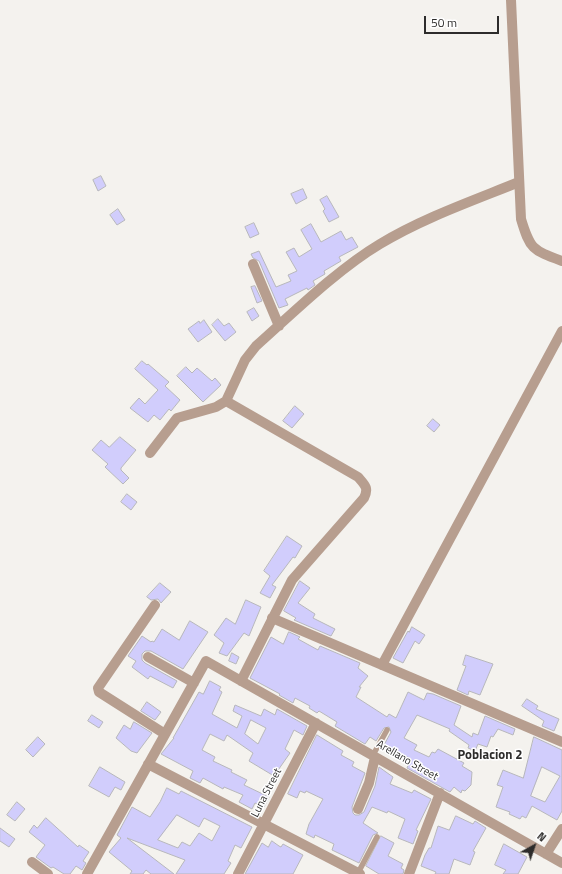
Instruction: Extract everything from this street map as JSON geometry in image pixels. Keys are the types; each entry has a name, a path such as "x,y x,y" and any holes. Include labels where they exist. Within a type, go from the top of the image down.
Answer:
{"street":[{"path":"511,0 521,219 528,242 533,249 562,261"},
{"path":"150,453 177,418 216,407 226,401 244,360 256,346 344,271 379,244 454,208 519,182"},
{"path":"253,264 279,326"},
{"path":"382,665 562,331"},
{"path":"226,401 358,477 366,487 367,492 364,498 292,580 241,680"},
{"path":"155,605 98,688 99,692 165,734"},
{"path":"272,618 562,742"},
{"path":"87,874 194,683 148,657"},
{"name":"Arellano Street","path":"194,683 206,661 562,863"},
{"name":"Luna Street","path":"238,874 316,723"},
{"path":"358,809 369,783 374,756"},
{"path":"148,764 359,874"},
{"path":"409,874 440,793"},
{"path":"546,854 562,829"},
{"path":"32,862 48,874"}],"lane":[{"path":"374,756 387,730"},
{"path":"359,874 377,837"}],"building":[{"path":"101,176 106,186 98,191 93,180"},
{"path":"303,189 307,198 296,204 291,194"},
{"path":"327,196 339,217 329,222 323,211 325,209 320,200"},
{"path":"118,209 125,220 117,225 110,215"},
{"path":"254,223 259,234 250,238 245,227"},
{"path":"311,224 321,242 341,231 346,240 352,237 358,247 339,257 341,261 324,271 325,274 313,281 315,285 308,290 307,288 285,299 288,305 279,308 259,261 253,258 251,254 259,251 276,287 291,281 288,275 297,271 286,252 294,248 299,257 312,249 301,230"},
{"path":"255,286 262,301 257,303 251,287"},
{"path":"254,308 259,316 252,321 247,312"},
{"path":"218,319 224,326 229,323 236,332 225,341 212,325"},
{"path":"204,320 212,332 198,342 188,329 199,321 200,323"},
{"path":"142,361 147,365 148,364 169,382 165,386 180,400 171,411 169,409 160,420 154,415 148,422 130,408 139,398 145,404 158,390 135,369"},
{"path":"186,367 192,373 197,368 212,381 215,378 221,385 203,402 177,376"},
{"path":"295,406 304,414 292,428 283,421"},
{"path":"433,419 440,425 434,432 427,426"},
{"path":"120,437 136,450 121,468 121,470 129,478 123,484 105,467 108,464 92,450 101,440 109,447"},
{"path":"127,494 137,502 131,510 121,502"},
{"path":"287,536 302,546 295,558 293,557 272,585 276,587 270,598 260,593 270,576 264,571"},
{"path":"300,581 310,588 298,603 315,614 313,618 335,629 331,636 294,620 296,618 284,611"},
{"path":"160,583 171,592 161,603 158,599 151,600 147,597"},
{"path":"246,600 261,607 249,636 244,633 227,656 219,653 224,643 214,635 226,618 235,624"},
{"path":"190,621 208,632 183,669 151,651 145,651 142,654 142,660 145,663 177,681 173,688 150,676 148,679 132,667 136,661 128,656 142,636 151,642 154,642 162,629 179,640"},
{"path":"412,627 425,635 419,644 415,641 403,663 393,658 408,631 409,632"},
{"path":"289,632 300,637 298,639 318,650 320,646 360,663 358,668 368,676 359,687 361,687 356,697 387,717 389,714 396,718 408,692 424,700 427,693 433,694 461,706 454,725 472,737 473,733 478,735 485,716 515,729 513,735 498,729 493,737 491,736 487,747 478,744 475,751 468,748 469,745 449,731 450,729 417,715 404,738 417,745 414,750 429,757 432,752 435,753 438,749 464,763 462,766 472,772 471,785 465,791 462,790 461,793 454,787 450,792 407,768 411,759 384,745 391,732 389,727 384,728 376,741 370,737 365,744 335,726 337,722 319,711 317,713 309,708 310,706 295,698 293,703 279,695 280,694 250,678 271,637 283,644"},
{"path":"232,653 239,657 236,664 229,661"},
{"path":"466,655 493,664 480,695 469,691 468,695 457,690 466,666 463,665"},
{"path":"210,681 221,687 219,690 222,692 212,714 237,728 242,716 233,711 235,705 261,716 264,709 275,715 277,709 307,726 303,735 294,730 285,749 290,753 274,776 249,761 253,753 227,735 224,741 210,734 202,750 215,757 213,761 232,770 231,772 247,780 244,785 269,797 264,807 255,803 252,809 239,802 243,795 224,787 223,789 203,778 200,783 190,778 193,771 161,754 174,738 199,692 203,694","holes":["251,720 266,728 258,744 245,734"]},
{"path":"527,699 538,706 536,709 559,719 554,731 542,726 544,721 522,706"},
{"path":"147,702 161,712 155,720 141,711"},
{"path":"92,715 103,722 99,728 88,721"},
{"path":"134,722 152,733 137,753 131,751 116,738 124,725 130,729"},
{"path":"317,735 343,751 341,755 354,762 352,766 365,773 352,807 355,815 359,815 364,812 375,786 379,767 393,777 390,784 412,793 414,790 431,799 416,830 418,831 413,844 398,838 405,819 388,811 387,813 372,807 363,823 378,833 373,835 359,863 332,850 334,844 315,835 314,838 306,834 309,824 323,799 306,791 305,793 300,791 297,798 288,794"},
{"path":"38,737 45,744 33,757 26,750"},
{"path":"534,737 562,750 562,811 557,820 532,806 526,818 522,816 520,819 509,814 510,812 496,807 503,787 497,785 503,770 523,778","holes":["542,767 560,776 545,802 531,796"]},
{"path":"100,767 125,782 121,790 115,787 109,797 89,786"},
{"path":"167,788 179,794 181,791 252,827 241,848 235,845 228,861 231,863 224,874 176,874 185,860 127,838 174,874 151,874 146,870 143,874 130,874 132,871 109,852 121,838 117,835 132,807 150,817","holes":["177,815 199,827 204,818 220,826 212,841 199,833 190,846 182,842 178,848 158,840"]},
{"path":"17,802 25,809 15,821 7,815"},
{"path":"456,816 473,824 475,821 486,828 473,851 475,852 470,865 454,859 449,874 435,874 436,872 421,866 425,855 429,848 431,848 438,826 449,830"},
{"path":"46,818 78,847 79,845 89,852 83,861 86,863 82,870 76,866 70,874 64,874 53,867 51,868 36,857 45,845 29,832 34,825 37,828"},
{"path":"0,828 15,839 9,847 0,841"},
{"path":"381,836 394,843 388,856 403,864 401,868 404,870 403,874 379,874 366,866"},
{"path":"272,841 281,847 283,844 303,855 293,874 245,874 262,843 268,847"},
{"path":"504,844 527,857 518,874 503,874 506,870 495,865"}],"district":[{"name":"Poblacion 2","path":"490,756"}]}
